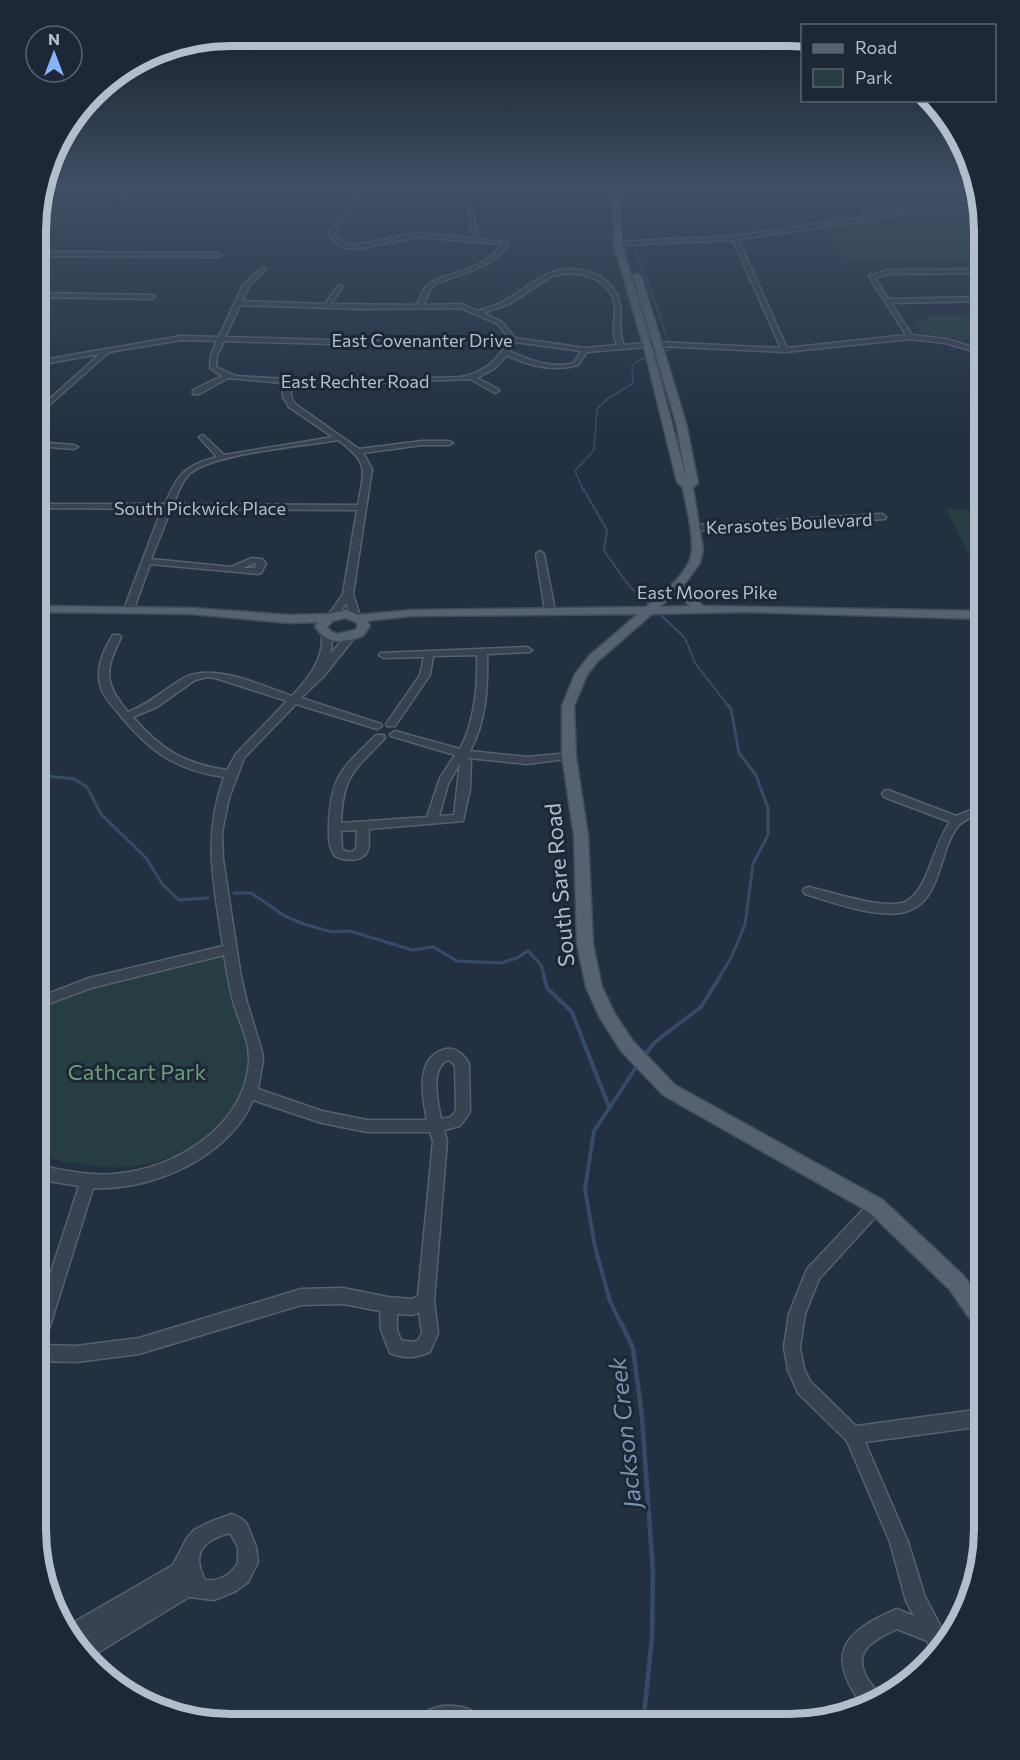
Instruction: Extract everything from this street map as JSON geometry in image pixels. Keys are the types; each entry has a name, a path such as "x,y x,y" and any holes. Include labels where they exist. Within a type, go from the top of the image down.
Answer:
{"main road":[{"path":"627,269 633,296 656,350 681,423 693,483 687,487 682,482 668,423 656,350 644,296 632,269"},
{"path":"668,423 681,423"},
{"name":"South Sare Road","path":"687,487 696,528 698,550 694,563 676,586 646,610 616,627 581,674 568,706 569,756 581,836 585,944 600,1003 627,1046 669,1090 876,1206 956,1282 973,1307"},
{"path":"676,586 699,609"},
{"path":"47,609 129,609 223,613 299,619 346,614 359,621 350,637 336,638 305,626 223,613"},
{"name":"East Moores Pike","path":"359,621 431,614 699,609 974,615"},
{"path":"603,610 616,627"},
{"path":"325,633 322,624 331,617"}],"street":[{"path":"227,376 214,369 212,363 248,282 263,269"},
{"path":"419,306 432,284 471,269"},
{"path":"749,269 784,350"},
{"path":"477,313 510,301 551,275 569,271 587,273 605,283 615,295 619,309 614,331 621,346"},
{"path":"909,338 871,277 887,272 974,271"},
{"path":"327,306 339,287"},
{"path":"47,295 152,297"},
{"path":"633,296 644,296"},
{"path":"886,302 974,299"},
{"path":"238,303 327,306 462,306 500,323 513,339"},
{"name":"East Covenanter Drive","path":"47,361 176,338 363,343 513,339 585,350 621,346 656,350 674,344 784,350 909,338 951,342 974,349"},
{"name":"East Rechter Road","path":"227,376 350,384 452,380 471,377 494,368 513,339"},
{"path":"47,405 108,350"},
{"path":"506,352 526,360 564,367 576,364 585,350"},
{"path":"196,392 227,376"},
{"path":"471,377 495,391"},
{"path":"287,381 286,397 292,405 358,452 369,472 348,594 331,617"},
{"path":"203,437 222,458"},
{"path":"129,609 168,508 179,483 187,472 201,464 222,458 339,438"},
{"path":"358,452 422,443 449,443"},
{"path":"47,445 74,447"},
{"name":"South Pickwick Place","path":"47,506 363,508"},
{"name":"Kerasotes Boulevard","path":"696,528 882,517"},
{"path":"540,554 550,611"},
{"path":"147,561 234,569"},
{"path":"348,594 359,621"},
{"path":"308,685 312,675 327,656 329,646 325,633"},
{"path":"116,637 105,666 104,684 111,698 142,737 165,756 209,772 230,774"},
{"path":"47,1174 88,1181 121,1180 155,1173 193,1154 220,1136 251,1093 256,1058 228,949 216,842 230,774 240,756 331,664 340,648 350,637"},
{"path":"384,655 527,650"},
{"path":"336,826 459,818 466,755 478,716 483,681 482,651"},
{"path":"393,729 425,675 429,654"},
{"path":"126,716 156,703 183,681 198,674 216,675 379,731 393,729 438,749 479,757 554,760 569,756"},
{"path":"363,826 362,850 358,854 340,855 336,850 339,787 379,731"},
{"path":"432,820 440,787 455,762 466,755"},
{"path":"440,787 464,789"},
{"path":"888,794 957,821"},
{"path":"809,891 883,908 902,908 916,901 926,888 952,827 957,821 974,812"},
{"path":"47,998 127,972 228,949"},
{"path":"47,996 52,996"},
{"path":"251,1093 322,1117 367,1126 436,1126 440,1141 439,1166 426,1301 430,1333 424,1346 412,1350 396,1347 389,1330 388,1305"},
{"path":"47,1310 88,1181"},
{"path":"876,1206 813,1274 797,1314 792,1347 796,1370 804,1387 853,1435 899,1542 916,1601 938,1636"},
{"path":"47,1353 76,1354 139,1346 300,1297 343,1296 388,1305 413,1307 426,1301"},
{"path":"853,1435 973,1419"},
{"path":"79,1632 138,1606 186,1588 198,1586 211,1590 221,1588 244,1574 249,1563 249,1552 240,1527 232,1523 223,1525 201,1538 180,1572 138,1606 89,1645"},
{"path":"189,1560 198,1586"},
{"path":"867,1695 860,1687 851,1668 851,1653 862,1638 880,1626 897,1620 937,1639"}],"green space":[{"path":"974,315 974,339 961,340 920,333 914,323 932,316"},
{"path":"946,509 974,510 974,564"},
{"name":"Cathcart Park","path":"225,956 254,1059 249,1082 239,1102 209,1136 169,1158 147,1164 103,1167 47,1158 47,1007 81,991 152,971"}],"waterway":[{"name":"Jackson Creek","path":"584,492 575,471 594,450 597,409 606,400 633,383 632,366 639,360 671,349 643,269"},
{"name":"Jackson Creek","path":"584,490 607,530 604,551 630,587 651,605"},
{"name":"Jackson Creek","path":"658,612 685,638 695,663 729,707"},
{"name":"Jackson Creek","path":"718,979 730,960 745,925 753,864 768,835 768,808 756,775 739,753 731,709 728,705"},
{"path":"47,775 74,779 87,787 101,814 146,858 163,885 179,900 208,898"},
{"path":"234,893 251,893 285,916 304,924 332,932 350,931 412,950 433,947 457,961 501,963 517,958 528,951 541,965 545,979"},
{"path":"544,978 547,988 572,1012 609,1107"},
{"name":"Jackson Creek","path":"644,1056 655,1042 701,1007 719,978"},
{"name":"Jackson Creek","path":"621,1324 610,1301 595,1247 585,1189 594,1131 637,1066"},
{"name":"Jackson Creek","path":"621,1323 633,1348 642,1417 653,1572 652,1638 644,1714"}]}
